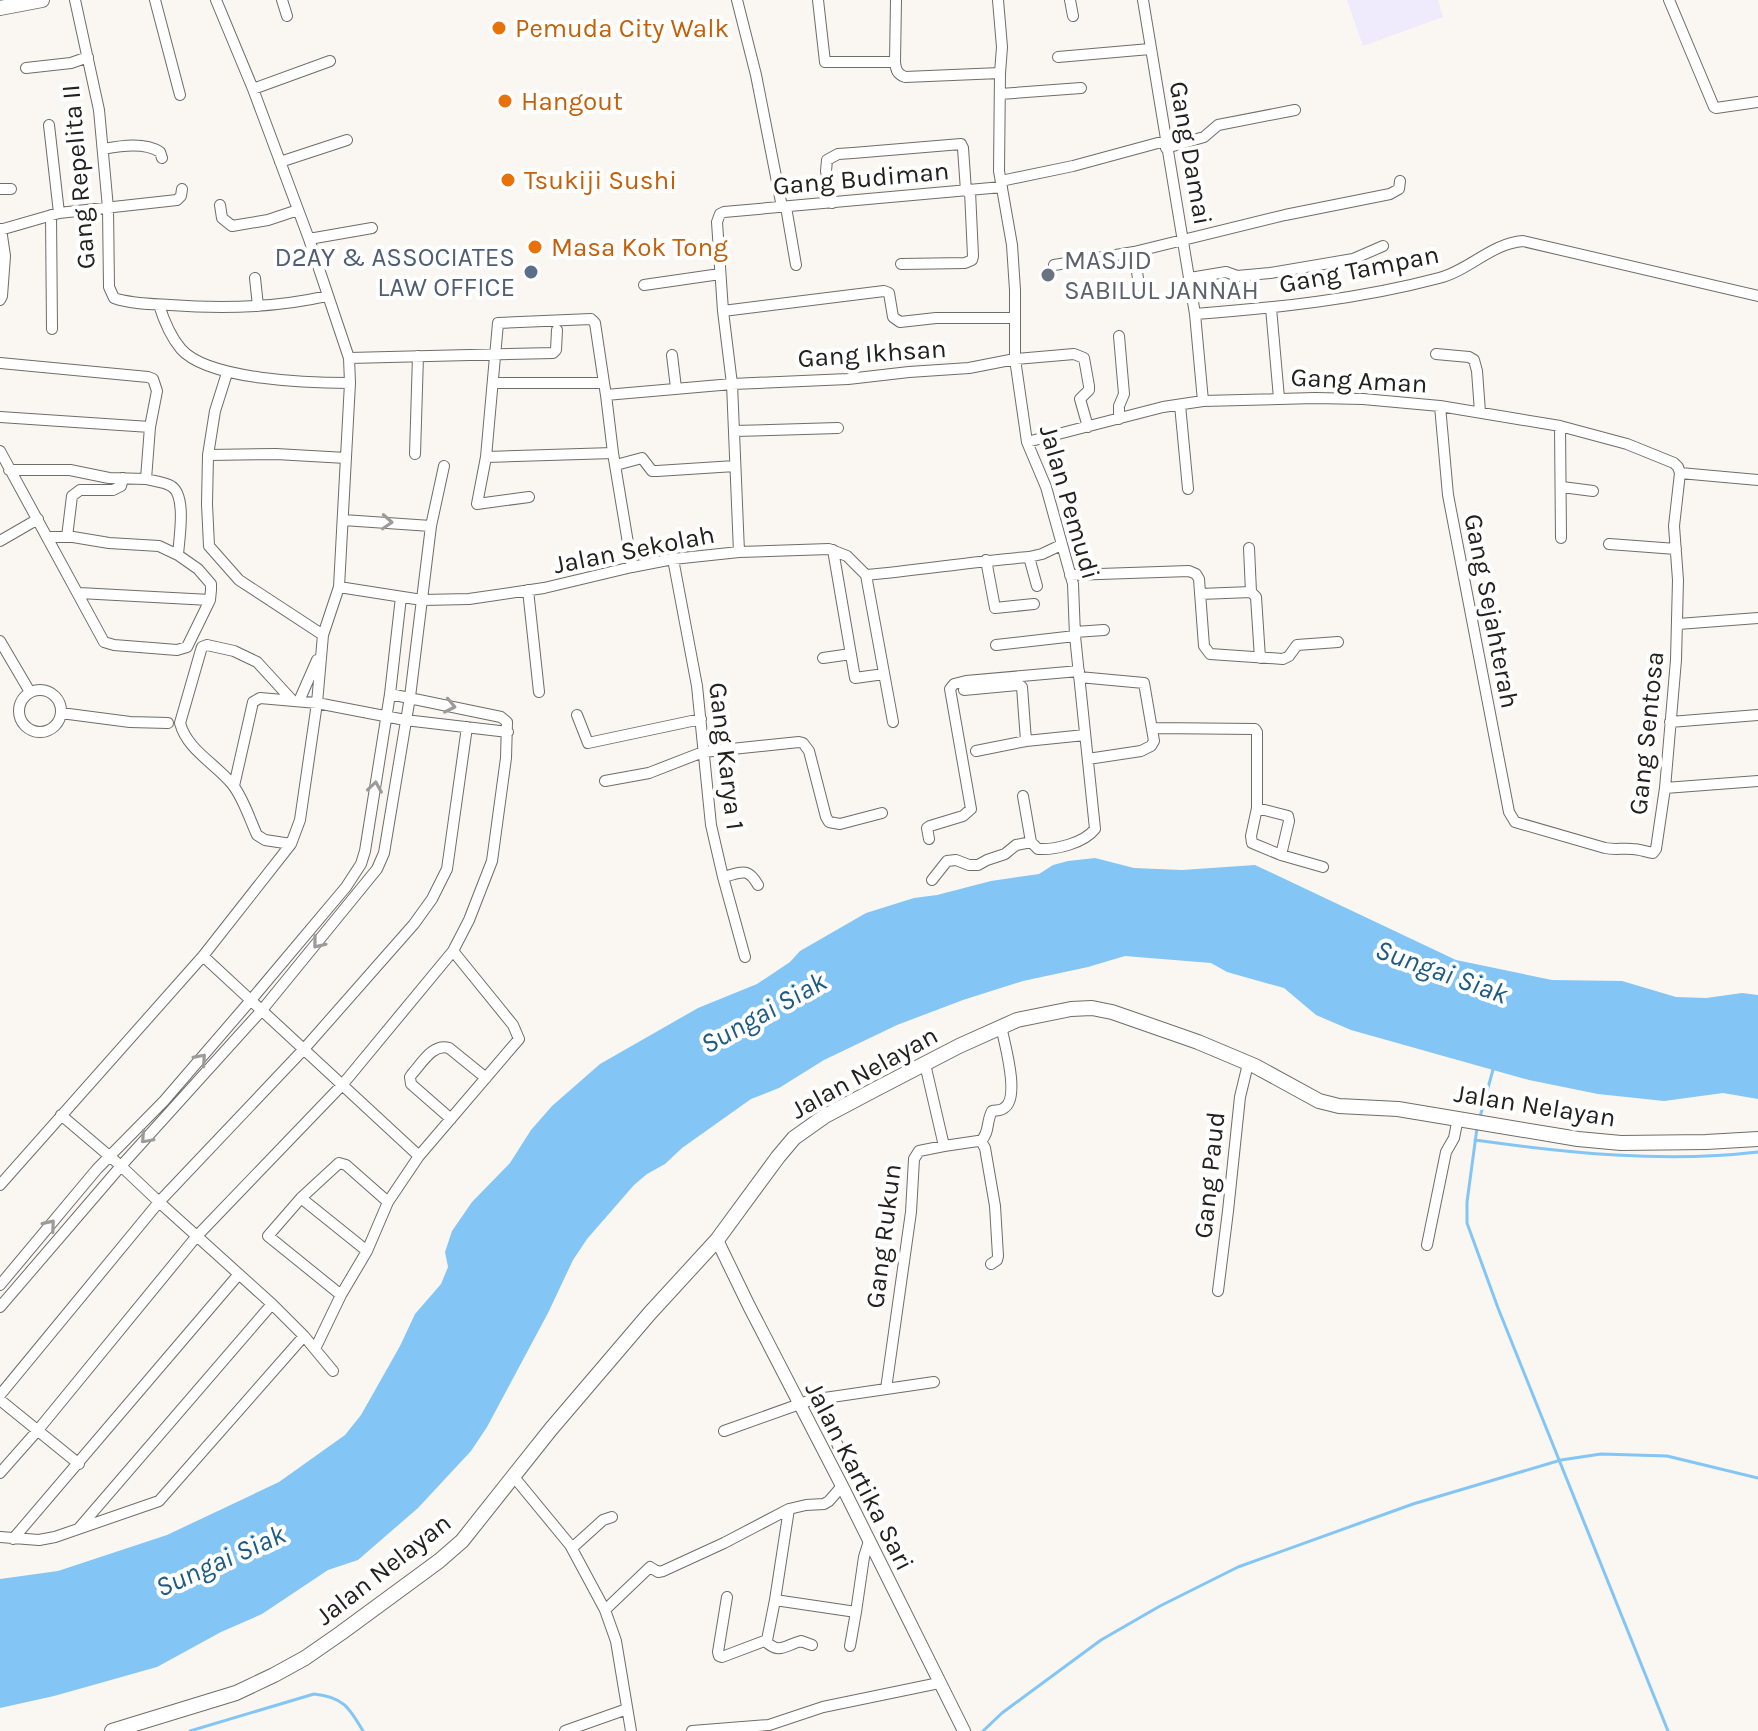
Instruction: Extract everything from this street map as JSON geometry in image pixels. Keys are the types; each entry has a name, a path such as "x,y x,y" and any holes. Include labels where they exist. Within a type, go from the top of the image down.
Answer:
{"main road":[{"path":"9,5 42,0"},
{"name":"Jalan Nelayan","path":"112,1731 236,1693 305,1658 448,1554 640,1325 717,1240 794,1138 825,1116 1001,1026 1044,1013 1092,1008 1198,1042 1319,1101 1339,1106 1398,1109 1621,1143 1758,1139"}],"street":[{"name":"Gang Repelita II","path":"75,0 99,110 108,208 109,287 114,298 119,300 159,305"},
{"path":"155,0 180,95"},
{"path":"0,1185 203,956 291,844 300,820 317,703 323,635 339,587 349,358 309,239 216,0"},
{"path":"282,0 287,16"},
{"path":"737,0 796,265"},
{"path":"818,0 825,62 895,62"},
{"path":"896,0 895,62 898,73 905,77 1000,73"},
{"name":"Jalan Pemudi","path":"932,880 947,861 978,865 1001,856 1016,845 1031,842 1038,849 1046,850 1083,839 1095,829 1075,634 1074,594 1046,487 1027,442 1015,359 1012,245 999,171 1002,38 998,0"},
{"path":"1070,0 1073,16"},
{"name":"Gang Damai","path":"1143,0 1190,278 1203,401"},
{"path":"1669,0 1715,108 1758,102"},
{"path":"1058,57 1150,49"},
{"path":"26,68 71,63 88,57"},
{"path":"253,89 330,61"},
{"path":"1000,94 1081,88"},
{"name":"Gang Budiman","path":"724,212 968,191 1204,137 1218,125 1295,110"},
{"path":"49,125 55,214 52,329"},
{"path":"280,162 347,140"},
{"path":"832,203 827,160 838,154 961,144 968,191 972,260 965,263 901,264"},
{"path":"103,149 153,147 162,158"},
{"path":"1054,265 1134,252 1285,215 1390,194 1399,189 1400,181"},
{"path":"0,300 5,256 1,230 55,214 177,200 182,189"},
{"path":"220,205 222,218 232,226 268,220 298,210"},
{"name":"Jalan Sekolah","path":"339,587 422,600 469,599 528,590 673,559 739,552 732,384 717,222 724,212"},
{"path":"309,239 372,228"},
{"name":"Gang Tampan","path":"1195,314 1271,308 1437,279 1457,272 1505,245 1523,241 1758,296"},
{"path":"1190,278 1226,272 1237,276 1270,273 1353,259 1383,246"},
{"path":"1134,252 1139,285"},
{"path":"644,285 720,274"},
{"path":"255,278 258,306"},
{"path":"723,311 884,291 891,297 893,317 900,322 936,318 1015,318"},
{"path":"327,296 258,306 199,308 159,305 166,326 182,351 199,362 227,373 320,383 350,383"},
{"path":"1271,308 1279,398"},
{"path":"529,497 477,504 486,457 497,325 500,321 591,319 595,323 632,567"},
{"path":"349,358 555,353 557,330"},
{"path":"1119,336 1124,394 1119,406 1119,419"},
{"name":"Gang Ikhsan","path":"606,395 732,384 848,379 1074,354 1084,358 1089,390 1080,399 1088,427"},
{"path":"1436,354 1474,360 1480,412"},
{"path":"672,355 676,388"},
{"path":"415,454 418,356"},
{"path":"0,363 153,379 157,391 150,427 146,479"},
{"path":"227,373 215,411 208,455 209,546 239,580 323,635"},
{"path":"493,383 604,383"},
{"name":"Gang Aman","path":"1027,442 1163,407 1203,401 1374,399 1440,406 1560,426 1627,444 1674,463 1680,473"},
{"path":"1180,405 1188,489"},
{"name":"Gang Sejahterah","path":"1440,406 1448,495 1499,764 1509,812 1515,822"},
{"path":"0,417 150,427"},
{"path":"1560,426 1561,538"},
{"path":"734,431 838,428"},
{"path":"0,451 104,642 177,650 187,647 210,600 211,584 198,569 159,546 48,537"},
{"path":"486,457 613,453"},
{"path":"208,455 276,454 346,458"},
{"path":"616,465 642,458 652,471 735,466"},
{"path":"0,1307 121,1166 262,1010 377,869 384,853 410,697 431,526 444,466"},
{"path":"9,470 70,470 93,476 146,479 172,486 178,493 181,524 178,555"},
{"path":"1680,473 1758,480"},
{"name":"Gang Sentosa","path":"1515,822 1615,850 1632,848 1653,853 1656,849 1665,788 1678,624 1674,526 1680,473"},
{"path":"67,537 75,491 113,490 121,486 123,478"},
{"path":"1562,487 1593,491"},
{"path":"0,541 38,519"},
{"path":"343,520 431,526"},
{"path":"1609,544 1676,549"},
{"path":"866,575 1029,557 1061,545"},
{"path":"1249,548 1260,658"},
{"path":"833,550 855,678 884,674"},
{"path":"739,552 833,550 847,556 866,575 893,722"},
{"path":"1029,557 1037,586"},
{"name":"Gang Karya 1","path":"673,559 697,686 711,825 745,957"},
{"path":"986,560 995,608 1034,604"},
{"path":"1070,575 1189,571 1196,574 1199,579 1204,646 1210,654 1283,659 1297,645 1338,642"},
{"path":"528,590 539,692"},
{"path":"1200,594 1251,592"},
{"path":"79,593 210,600"},
{"path":"0,1285 109,1156 164,1101 251,1000 346,887 361,864 390,694 401,597"},
{"path":"1678,624 1758,618"},
{"path":"397,623 419,626"},
{"path":"996,645 1104,630"},
{"path":"0,641 30,692"},
{"path":"291,844 265,840 257,835 234,786 183,735 180,723 202,647 207,645 234,651 257,662 295,700"},
{"path":"295,700 321,651"},
{"path":"823,658 851,654"},
{"path":"929,839 927,828 963,816 971,809 950,689 954,684 1079,674 1144,683 1153,728 1154,741 1151,746 1088,759"},
{"path":"964,690 1022,687 1026,741"},
{"path":"40,690 54,695 60,703 61,713 58,722 40,732 30,730 23,723 19,708 22,699 30,692 40,690"},
{"path":"0,1473 196,1237 343,1084 453,951 469,920 492,861 506,758 507,722 501,717 390,694"},
{"path":"234,786 253,702 260,698 317,703 405,720 508,732"},
{"path":"61,713 130,722 168,723"},
{"path":"577,715 588,743 701,719"},
{"path":"1670,722 1758,715"},
{"path":"79,1464 0,1398 159,1202 304,1049 414,924 432,899 447,869 467,727"},
{"path":"1153,728 1255,729 1257,808 1252,843 1323,867"},
{"path":"976,751 1026,741 1085,735"},
{"path":"605,781 649,773 703,752 799,742 809,751 829,822 840,824 882,813"},
{"path":"1665,788 1758,781"},
{"path":"1023,796 1031,842"},
{"path":"1257,808 1288,816 1281,855"},
{"path":"361,864 377,869"},
{"path":"723,877 747,872 758,885"},
{"path":"315,1349 367,1251 388,1202 419,1156 519,1037 513,1025 453,951"},
{"path":"203,956 419,1156"},
{"path":"925,1064 944,1146 981,1141 988,1131 992,1111 1008,1106 1011,1097 1010,1072 1001,1026"},
{"path":"451,1119 411,1084 412,1074 436,1048 442,1046 449,1048 486,1078"},
{"name":"Gang Paud","path":"1218,1291 1240,1097 1248,1064"},
{"path":"61,1115 272,1304 333,1371"},
{"path":"1427,1245 1446,1152 1463,1119"},
{"path":"981,1141 985,1148 995,1206 998,1256 991,1264"},
{"name":"Gang Rukun","path":"886,1389 911,1212 914,1159 919,1151 944,1146"},
{"path":"341,1295 268,1236 301,1198 339,1163 346,1165 388,1202"},
{"path":"301,1198 367,1251"},
{"name":"Jalan Kartika Sari","path":"717,1240 749,1306 808,1401 842,1486 964,1731"},
{"path":"13,1539 239,1274"},
{"path":"78,1530 272,1304"},
{"path":"0,1537 39,1540 55,1537 159,1501 304,1336"},
{"path":"724,1431 808,1401 934,1382"},
{"path":"808,1401 839,1448"},
{"path":"514,1477 572,1548 605,1610 616,1641 631,1731"},
{"path":"605,1610 650,1567 658,1572 663,1571 789,1509 824,1504 842,1486"},
{"path":"727,1597 719,1656 765,1641 768,1637 789,1509"},
{"path":"572,1548 603,1520 612,1517"},
{"path":"850,1646 869,1541"},
{"path":"775,1600 856,1612"},
{"path":"765,1641 780,1649 801,1641 812,1645"},
{"path":"692,1731 769,1725 823,1707 939,1683"},
{"path":"565,1731 627,1709"}],"shaded area":[{"path":"1347,0 1438,0 1443,17 1363,46"}],"water":[{"name":"Sungai Siak","path":"1095,858 1134,868 1182,870 1255,865 1456,960 1552,980 1622,981 1676,997 1758,995 1758,1099 1723,1093 1664,1101 1598,1094 1529,1080 1351,1030 1316,1015 1284,988 1227,972 1211,963 1125,956 1023,981 963,1000 897,1025 824,1060 779,1088 751,1099 634,1185 573,1260 548,1313 471,1451 418,1508 358,1560 328,1570 262,1614 221,1632 157,1667 0,1708 0,1579 58,1571 167,1535 279,1482 345,1435 361,1415 415,1314 441,1284 448,1267 445,1252 452,1231 472,1202 510,1163 531,1130 552,1106 600,1064 698,1008 757,984 790,962 800,951 866,913 914,898 1039,874 1053,865 1068,861"}],"waterway":[{"path":"1480,1117 1494,1066"},
{"path":"1477,1128 1467,1223 1498,1308 1668,1731"},
{"path":"1475,1140 1616,1155 1687,1157 1758,1152"},
{"path":"983,1731 1002,1713 1101,1640 1160,1606 1238,1567 1413,1504 1561,1460 1601,1454 1667,1456 1758,1478"},
{"path":"190,1731 314,1694 339,1701 363,1731"}],"place":[{"name":"Pemuda City Walk","path":"499,28"},
{"name":"Hangout","path":"505,101"},
{"name":"Tsukiji Sushi","path":"508,180"},
{"name":"Masa Kok Tong","path":"535,247"},
{"name":"D2AY & ASSOCIATES LAW OFFICE","path":"531,272"},
{"name":"MASJID SABILUL JANNAH","path":"1048,275"}]}
